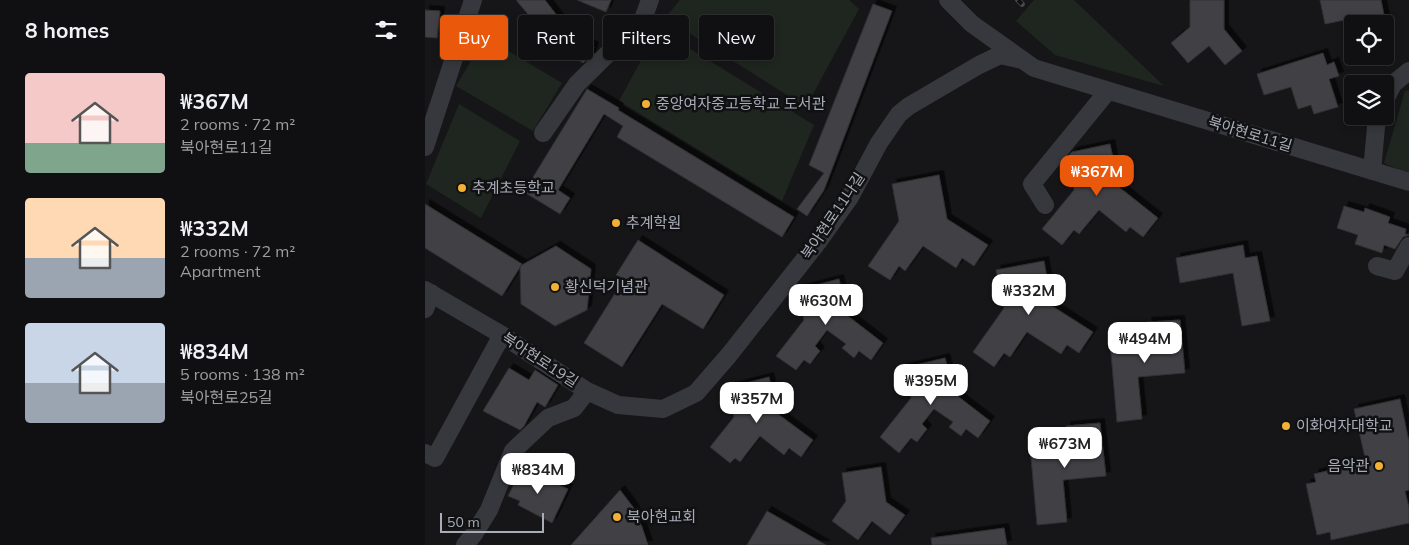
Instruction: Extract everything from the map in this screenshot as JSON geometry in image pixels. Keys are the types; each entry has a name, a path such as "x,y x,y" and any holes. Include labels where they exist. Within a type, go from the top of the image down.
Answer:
{"street":[{"path":"425,147 473,0"},
{"path":"543,132 577,84 643,19 650,0"},
{"path":"948,0 972,24 1028,64"},
{"name":"북아현로11나길","path":"663,409 696,393 789,280 850,197 879,143 899,114 909,106 993,58 1000,56 1028,64"},
{"name":"북아현로11길","path":"1028,64 1107,92 1409,182"},
{"path":"1394,83 1409,72"},
{"path":"1045,205 1032,184 1107,92"},
{"path":"1372,171 1376,125"},
{"path":"1377,266 1395,271 1409,246"},
{"name":"북아현로19길","path":"427,297 502,335 587,391 618,405 663,409"},
{"path":"425,453 435,458 502,335"},
{"path":"465,545 489,510 513,451 548,418 574,408 587,391"}],"shaded area":[{"path":"680,0 849,0 859,9 806,107 732,60 774,60 774,15 699,15 699,39 689,33 689,15 668,15"},
{"path":"1034,0 1074,0 1164,86 1055,55 1016,21"},
{"path":"689,48 699,54 699,60 708,60 814,125 782,201 619,101 641,60 689,60"},
{"path":"508,51 518,57 518,60 524,60 562,83 533,131 456,86 471,60 508,60"},
{"path":"1409,90 1409,174 1384,163 1405,91"},
{"path":"459,104 520,141 481,218 426,184"}],"building":[{"path":"516,0 545,0 557,15 529,15"},
{"path":"577,0 611,0 606,12"},
{"path":"1190,0 1224,0 1224,29 1242,51 1225,65 1209,46 1188,63 1171,43 1190,27"},
{"path":"1320,0 1381,0 1384,15 1344,15 1344,20 1325,24"},
{"path":"873,4 892,11 824,190 807,216 797,209 824,173 809,165"},
{"path":"425,10 440,11 437,38 425,37"},
{"path":"1323,53 1327,65 1334,62 1339,76 1329,79 1338,107 1314,114 1311,105 1298,109 1291,87 1264,95 1257,74"},
{"path":"587,89 619,108 618,110 794,217 782,237 617,137 623,126 604,114 558,190 570,198 560,214 524,192"},
{"path":"1110,144 1119,187 1158,218 1143,237 1130,227 1126,232 1099,210 1079,234 1074,230 1062,245 1042,229 1074,190 1067,158 1072,152"},
{"path":"939,175 947,219 988,245 974,266 962,258 956,268 923,246 905,271 899,266 890,280 868,266 899,221 892,184"},
{"name":"추계초등학교","path":"425,204 522,264 502,296 425,248"},
{"path":"1344,206 1364,212 1365,208 1390,217 1388,223 1406,229 1405,234 1409,235 1403,237 1395,249 1384,245 1382,253 1355,244 1358,235 1337,228"},
{"path":"638,240 724,295 703,329 662,304 622,367 584,343 624,279 616,275"},
{"path":"1243,245 1245,258 1257,256 1270,321 1242,326 1233,273 1180,283 1176,258"},
{"name":"황신덕기념관","path":"556,246 591,269 587,310 555,326 521,304 520,266"},
{"path":"1044,261 1052,306 1093,332 1079,353 1067,345 1061,354 1027,332 1010,357 1004,353 994,367 973,352 1004,308 996,270"},
{"path":"839,279 848,316 883,343 871,360 859,351 854,358 842,348 846,344 827,330 815,346 820,351 810,364 804,360 796,370 776,356 804,320 797,290"},
{"path":"1180,320 1185,373 1138,377 1142,419 1117,422 1110,342 1149,338 1147,322"},
{"path":"945,358 955,394 990,421 978,438 966,429 961,436 949,427 953,422 934,409 922,424 927,429 917,442 911,438 899,453 880,437 911,398 903,368"},
{"path":"509,368 529,380 535,370 558,385 545,407 537,402 520,430 483,411"},
{"path":"769,377 778,414 813,440 801,457 789,448 784,455 760,436 740,462 735,458 730,463 710,447 734,417 727,388"},
{"name":"음악관","path":"1400,399 1409,442 1409,490 1405,491 1409,508 1409,523 1331,540 1330,532 1317,535 1306,484 1316,482 1314,474 1366,462 1354,409"},
{"path":"1100,423 1106,476 1063,480 1067,522 1037,525 1030,446 1068,442 1066,426"},
{"path":"881,467 886,502 905,515 890,535 872,521 858,540 832,521 846,501 842,473"},
{"path":"522,468 568,489 552,523 518,505 520,501 508,496"},
{"name":"북아현교회","path":"620,490 633,507 648,545 571,545"},
{"path":"767,511 826,545 747,545"},
{"path":"1004,528 1007,545 932,545 931,538"}],"railway":[{"path":"1018,0 1022,4"}],"place":[{"name":"중앙여자중고등학교 도서관","path":"646,104"},
{"name":"추계초등학교","path":"462,188"},
{"name":"추계학원","path":"616,223"},
{"name":"황신덕기념관","path":"555,287"},
{"name":"이화여자대학교","path":"1286,426"},
{"name":"음악관","path":"1379,466"},
{"name":"북아현교회","path":"617,517"}]}
